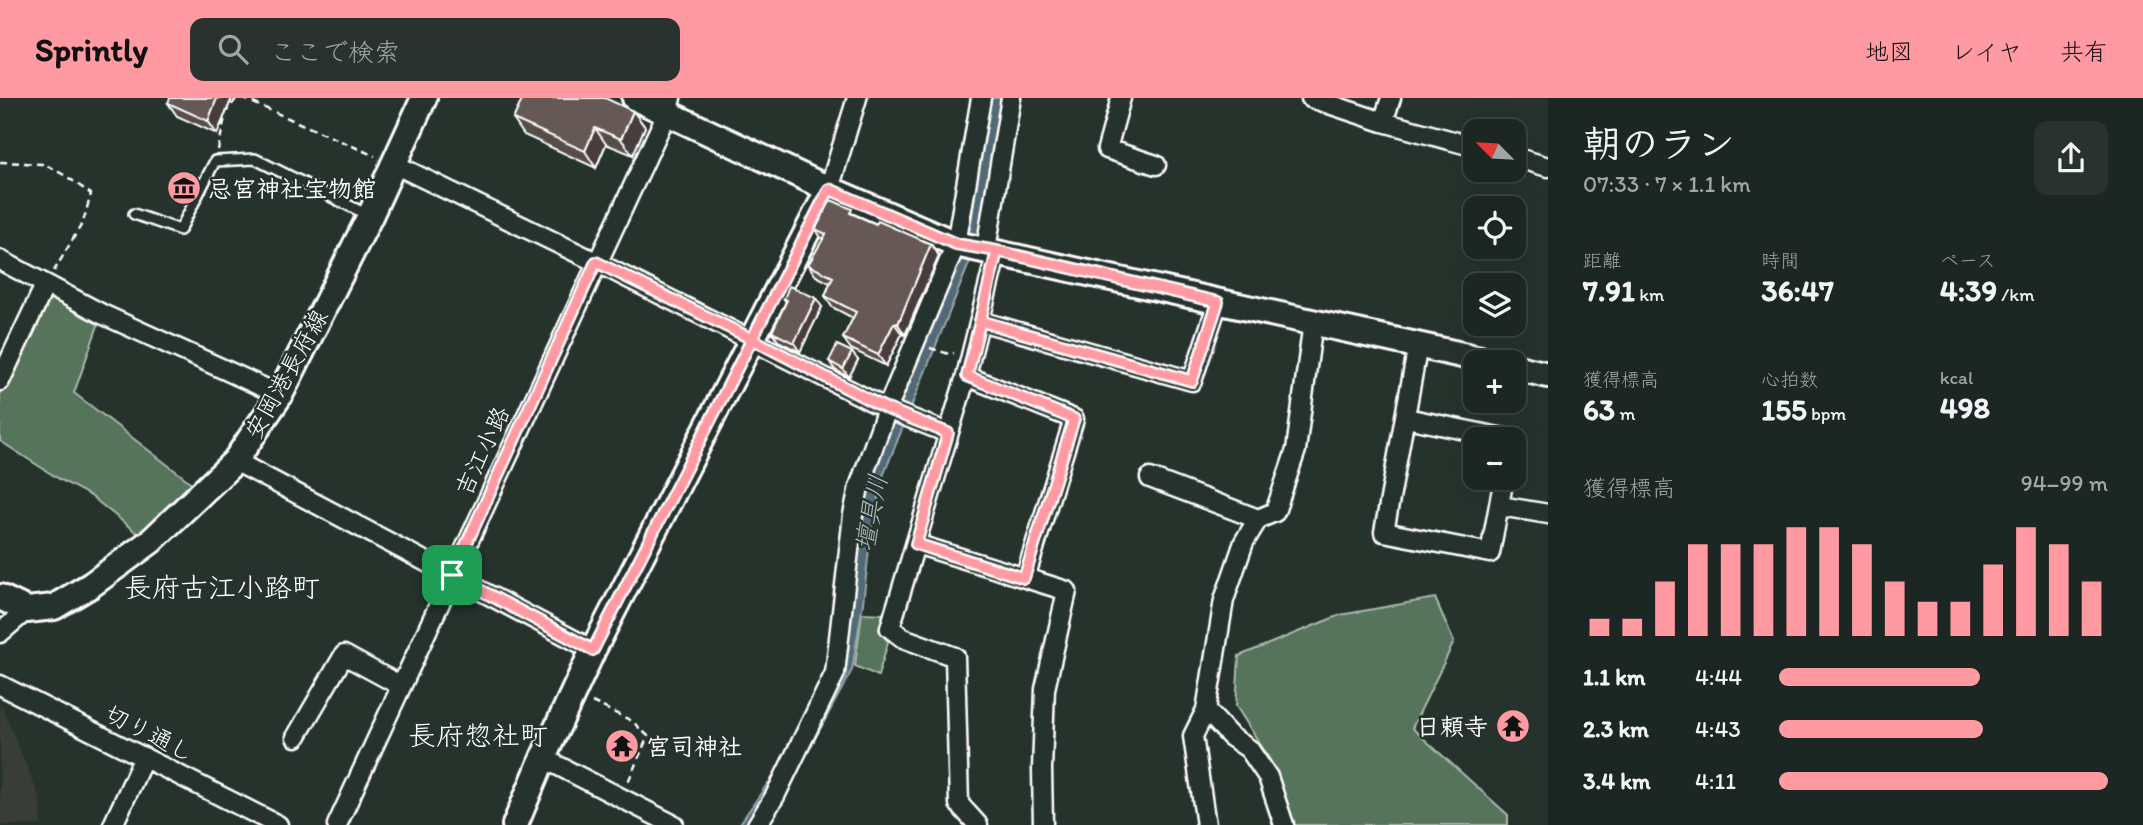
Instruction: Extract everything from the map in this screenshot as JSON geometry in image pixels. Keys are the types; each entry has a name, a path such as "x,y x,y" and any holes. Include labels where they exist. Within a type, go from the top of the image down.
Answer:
{"main road":[{"name":"安岡港長府線","path":"27,610 54,607 91,585 151,541 235,461 280,395 370,216 424,98"},
{"path":"635,98 669,105 829,189 976,247 1463,355"},
{"path":"515,825 542,758 593,650 829,189"},
{"path":"1526,369 1548,374"},
{"path":"0,597 27,610"}],"street":[{"path":"829,189 857,98"},
{"path":"978,825 959,804 955,657 903,638 890,628 967,376 980,321 976,247 981,98"},
{"path":"757,825 775,796 835,673 853,515 859,487 976,247 1011,98"},
{"path":"1121,98 1107,149 1156,165"},
{"path":"1383,122 1391,98"},
{"path":"1321,99 1383,122 1463,144"},
{"name":"吉江小路","path":"337,825 669,105"},
{"path":"1526,161 1548,167"},
{"path":"394,164 752,339 896,413 948,433"},
{"path":"0,260 150,337 280,395"},
{"path":"0,381 46,285"},
{"path":"980,321 1192,381 1218,302"},
{"path":"1206,825 1194,736 1206,710 1224,600 1244,542 1258,519 1275,512 1296,450 1313,322"},
{"path":"1418,345 1384,532 1490,553 1502,490"},
{"path":"967,376 1074,419 1024,578"},
{"path":"1406,418 1463,430"},
{"path":"235,461 593,650"},
{"path":"1150,478 1258,519"},
{"path":"1500,506 1548,514"},
{"path":"916,544 1067,592 1045,689 1042,769 1044,825"},
{"path":"0,633 27,610"},
{"path":"296,737 344,655 401,686"},
{"name":"切り通し","path":"0,685 278,825"},
{"path":"1206,710 1230,736 1249,749 1268,777 1284,825"},
{"path":"113,825 144,757"},
{"path":"542,758 674,825"}],"lane":[{"path":"134,214 180,230 215,161 255,159 370,216"}],"path":[{"path":"215,161 226,112 237,98"},
{"path":"242,98 394,164"},
{"path":"0,162 44,164 91,194 83,222 46,285"},
{"path":"573,693 632,721 648,736 621,797"}],"shaded area":[{"path":"0,702 40,799 41,825 0,825"}],"green space":[{"path":"45,285 102,314 74,393 194,485 143,538 91,496 0,441 0,381"},
{"path":"1435,598 1454,642 1412,728 1508,815 1508,825 1295,825 1272,763 1236,706 1239,656 1340,615"},
{"path":"862,613 883,614 879,630 888,642 878,676 855,666"}],"water":[{"name":"壇具川","path":"987,98 1006,98 983,229 883,476 871,532 852,670 787,791 748,825 739,825 768,783 777,778 834,690 858,515 883,441 971,226"}],"building":[{"path":"170,98 217,98 208,121 168,103"},
{"path":"523,98 605,98 633,111 621,139 595,128 585,151 513,119"},
{"path":"831,200 852,209 850,213 876,224 878,221 931,244 898,324 894,323 878,355 843,338 856,312 825,296 833,277 808,265 826,234 815,229"},
{"path":"789,286 816,298 794,343 772,332 787,300 784,299"},
{"path":"837,345 852,352 843,369 829,361"}],"place":[{"name":"忌宮神社宝物館","path":"184,188"},
{"name":"日頼寺","path":"1513,726"},
{"name":"宮司神社","path":"622,746"}],"district":[{"name":"長府古江小路町","path":"222,587"},
{"name":"長府惣社町","path":"478,735"}],"route":[{"path":"452,575 593,650 752,339 887,409 948,433 916,544 1024,578 1074,419 967,376 997,251 1218,302 1192,381 980,321 997,251 956,244 829,189 752,339 596,262 452,575"}]}
